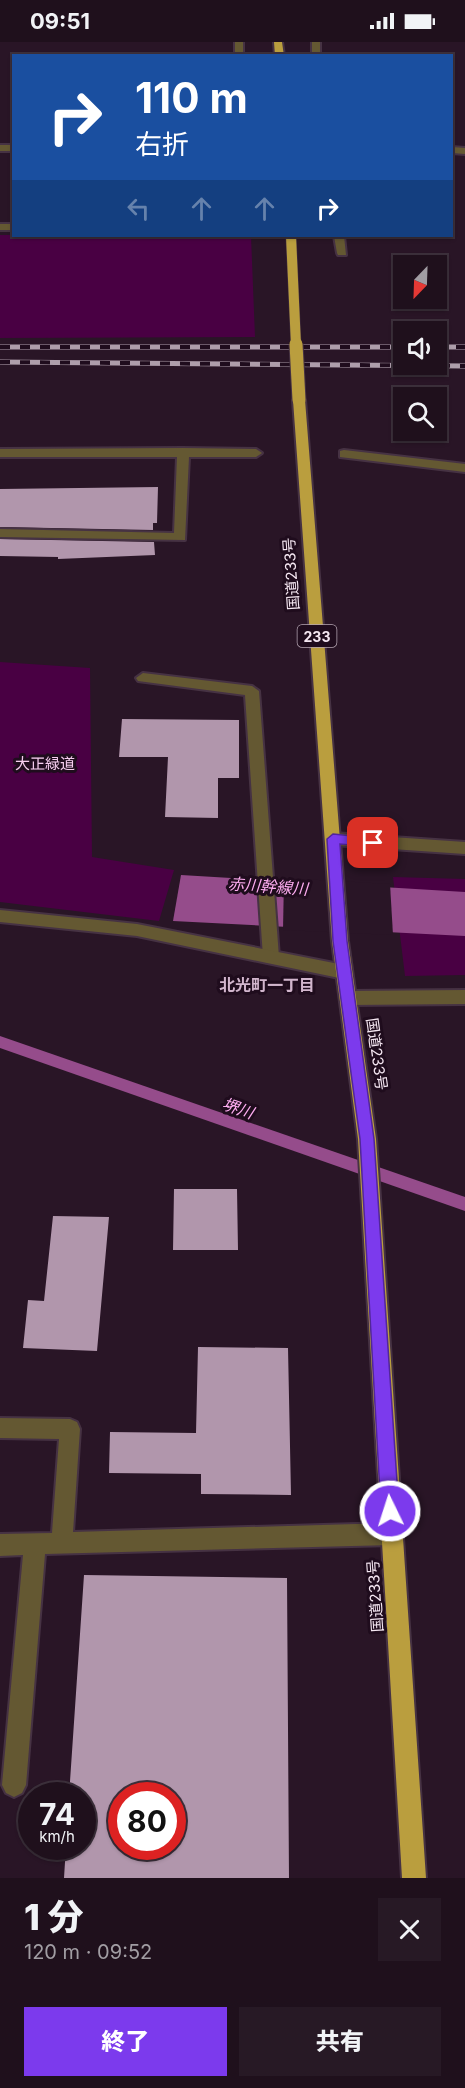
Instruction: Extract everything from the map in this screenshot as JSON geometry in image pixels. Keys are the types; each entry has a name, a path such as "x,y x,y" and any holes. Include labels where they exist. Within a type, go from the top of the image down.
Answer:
{"highway":[{"name":"国道233号","path":"291,237 299,400 340,941 367,1139 414,1878"}],"street":[{"path":"339,237 342,253"},
{"path":"0,533 180,537 183,452"},
{"path":"0,453 256,453"},
{"path":"344,454 465,468"},
{"path":"143,678 252,691 271,957"},
{"path":"333,839 465,848"},
{"path":"0,916 137,930 344,972"},
{"path":"348,998 465,997"},
{"path":"0,1428 70,1429 62,1544"},
{"path":"0,1545 392,1534"},
{"path":"14,1785 35,1544"}],"green space":[{"path":"0,235 12,235 12,237 251,237 255,337 0,338"},
{"name":"大正緑道","path":"0,662 90,668 92,857 174,870 159,921 0,902"},
{"path":"393,877 465,879 465,975 405,976"}],"water":[{"name":"赤川幹線川","path":"181,875 465,892 465,936 173,921"}],"pier":[{"path":"284,878 390,884 393,935 283,930"}],"building":[{"path":"158,487 157,523 153,523 153,530 0,527 0,489"},
{"path":"0,539 154,542 155,555 58,559 58,557 0,556"},
{"path":"122,719 239,720 239,778 218,778 218,818 165,817 168,757 119,757"},
{"path":"174,1189 237,1189 238,1250 173,1250"},
{"path":"53,1216 109,1217 97,1351 23,1348 28,1300 44,1301"},
{"path":"198,1347 288,1348 291,1495 201,1494 201,1474 109,1473 110,1432 196,1433"},
{"path":"84,1575 287,1578 289,1878 64,1878 65,1860 96,1860 96,1782 70,1782"}],"waterway":[{"name":"堺川","path":"0,1042 465,1204"}],"railway":[{"path":"0,347 393,347"},
{"path":"447,347 465,347"},
{"path":"0,362 465,366"}],"district":[{"name":"北光町一丁目","path":"267,985"}],"route":[{"path":"373,843 333,839 340,941 367,1139 390,1511"}]}
